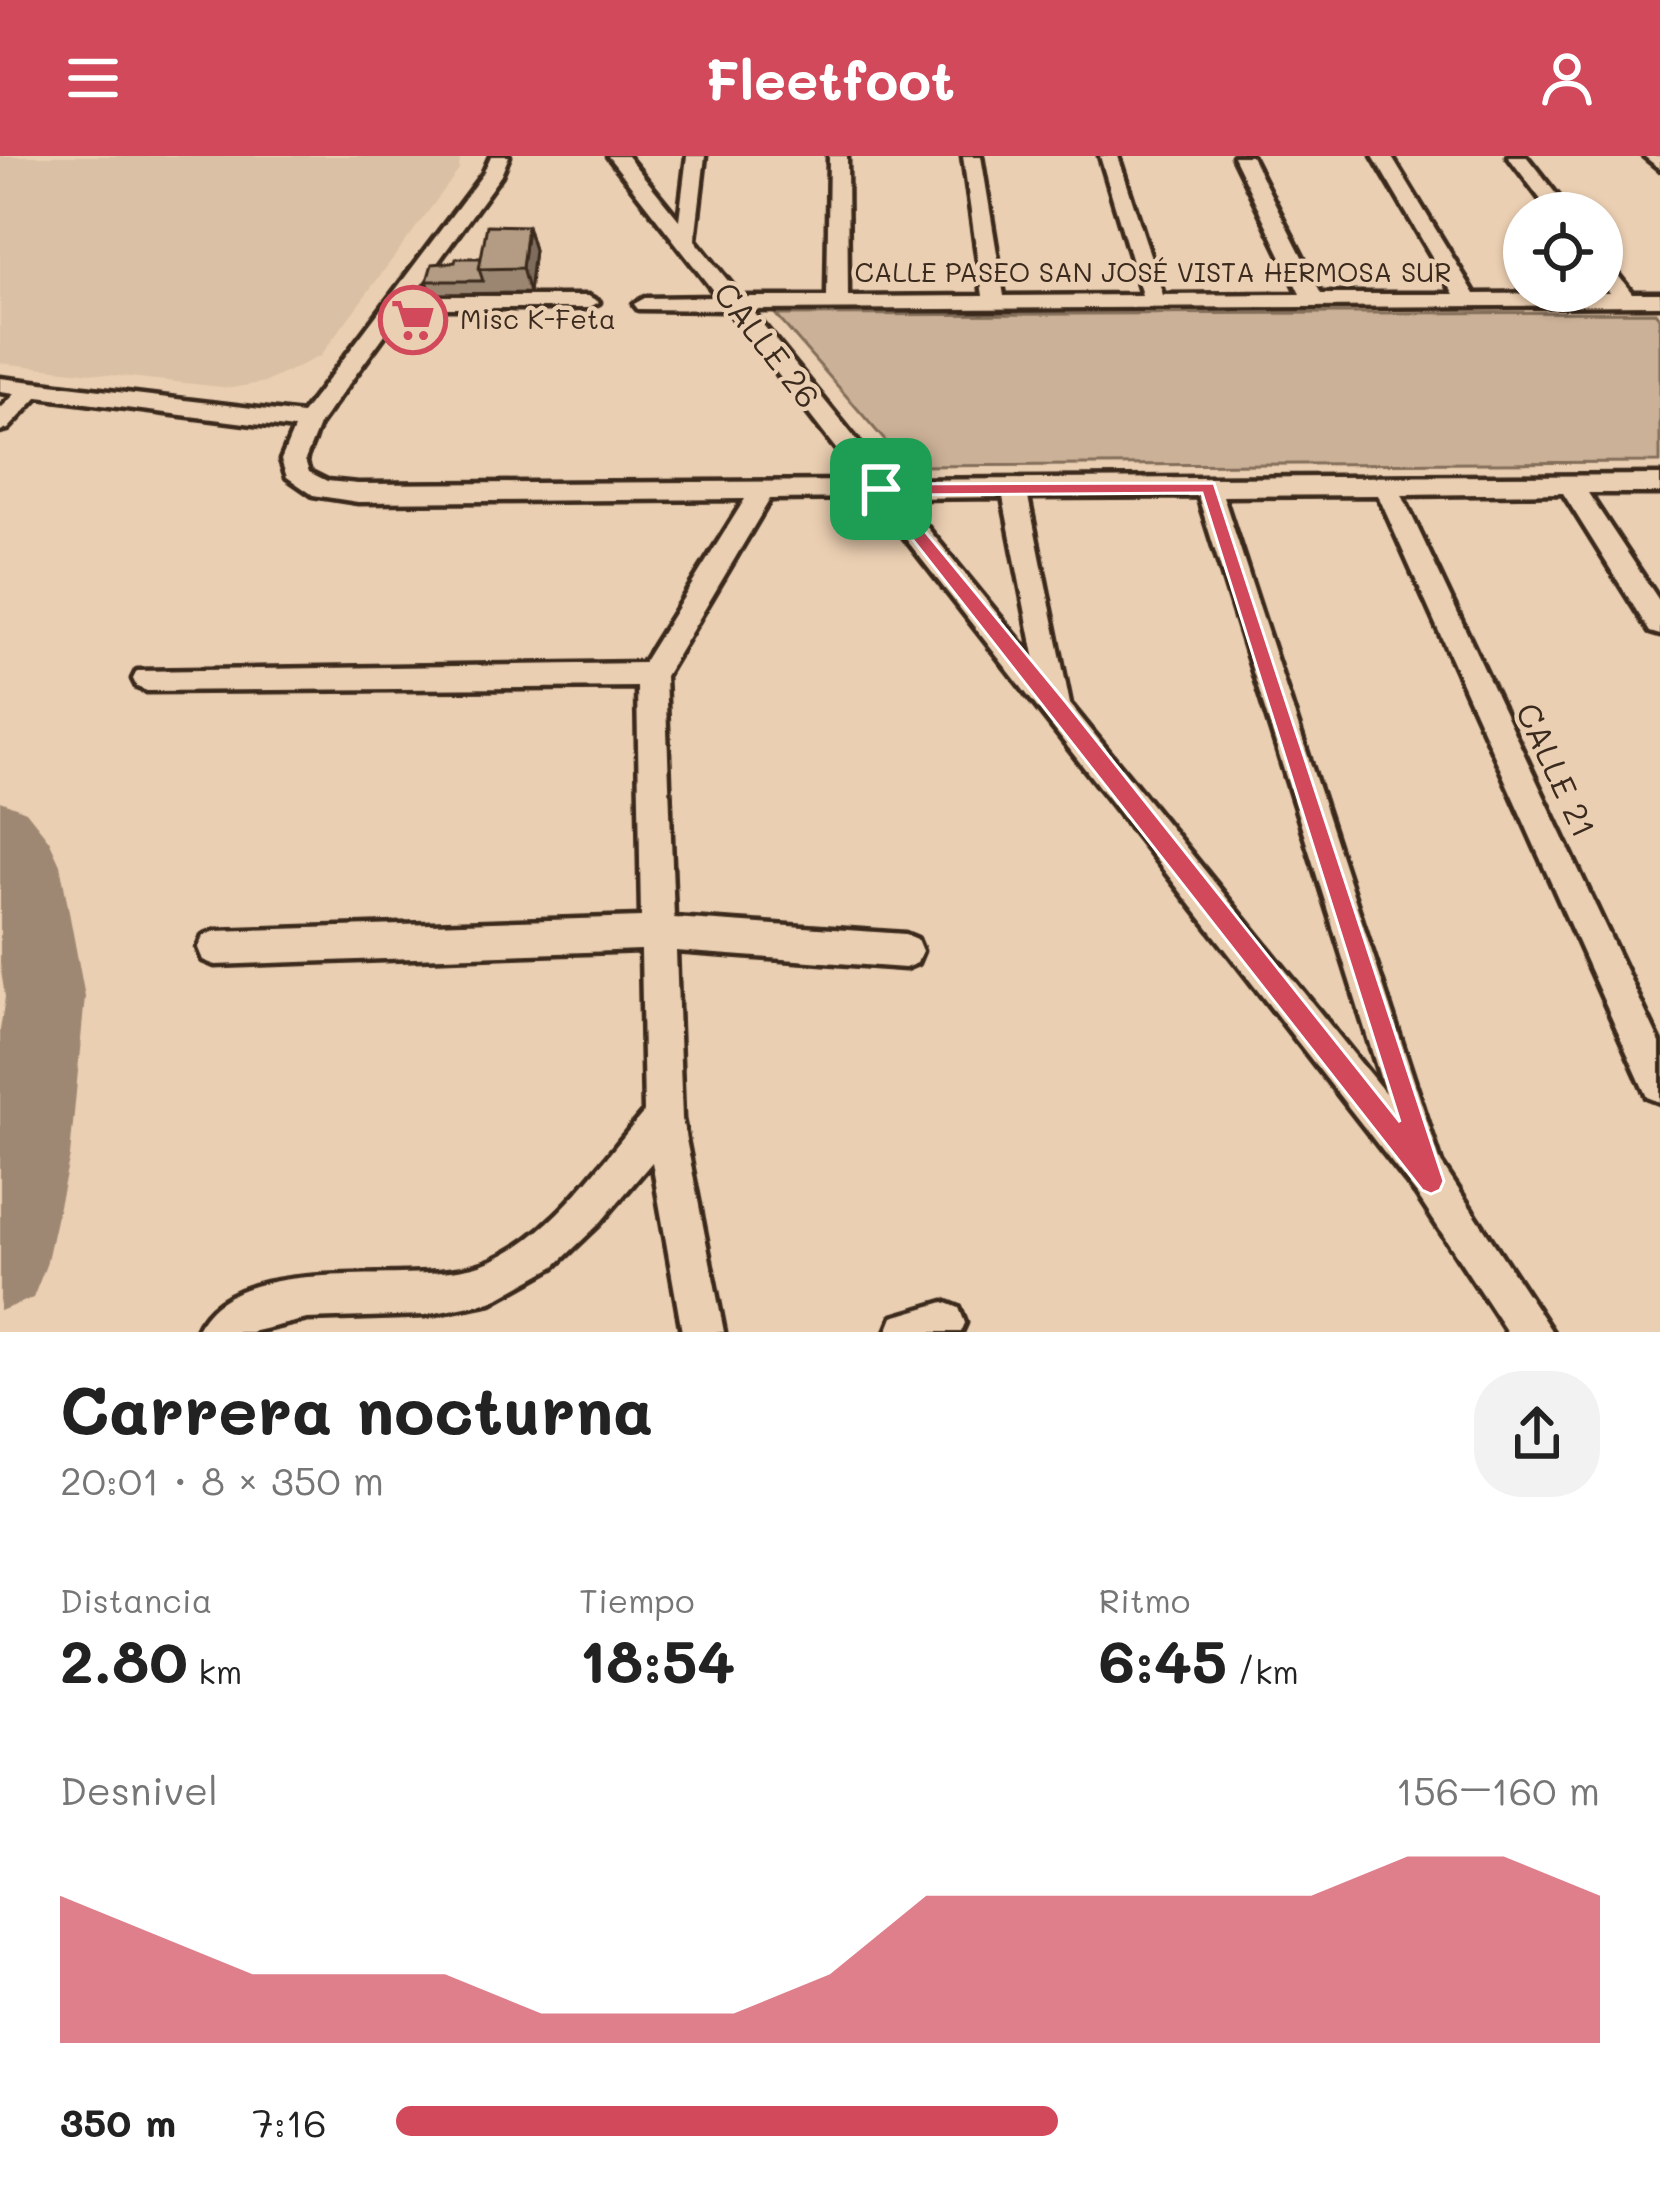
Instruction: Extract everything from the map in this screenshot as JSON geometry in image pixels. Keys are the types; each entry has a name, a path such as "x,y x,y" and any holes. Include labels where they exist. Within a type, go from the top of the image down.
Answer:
{"street":[{"path":"500,156 492,175 308,423 293,460 299,477 322,489 358,493 1660,484"},
{"name":"CALLE 26","path":"617,156 1059,706 1431,1181 1531,1332"},
{"path":"686,239 696,156"},
{"path":"837,302 838,156"},
{"path":"972,156 994,301"},
{"path":"1109,156 1154,300"},
{"path":"1242,156 1313,300"},
{"path":"1382,156 1468,299"},
{"path":"1517,156 1545,192"},
{"path":"1653,156 1660,164"},
{"path":"1623,295 1626,299"},
{"name":"CALLE PASEO SAN JOSÉ VISTA HERMOSA SUR","path":"646,304 1660,298"},
{"path":"397,302 588,302"},
{"path":"0,385 308,423"},
{"path":"0,423 33,389"},
{"path":"1570,485 1660,624"},
{"name":"CALLE 21","path":"1386,486 1660,1084"},
{"path":"1208,487 1431,1181"},
{"path":"1014,489 1059,706"},
{"path":"703,1332 664,1120 650,675 763,490"},
{"path":"147,679 650,675"},
{"path":"214,947 658,933 905,950"},
{"path":"217,1332 226,1322 276,1301 451,1292 488,1283 523,1266 554,1242 664,1120"}],"shaded area":[{"path":"0,156 460,156 459,170 320,356 266,382 231,388 0,363"},
{"path":"1655,312 1660,318 1660,462 907,466 776,315"}],"building":[{"path":"487,225 527,226 522,268 479,269"},
{"path":"456,258 481,258 483,281 427,281 432,264 455,262"},
{"path":"426,305 418,316 397,317 405,306"}],"waterway":[{"path":"0,834 23,864 45,997 26,1156 0,1265"}],"place":[{"name":"Misc K-Feta","path":"413,320"}],"route":[{"path":"1208,487 1431,1181 1059,706 881,489 1208,487"}]}
